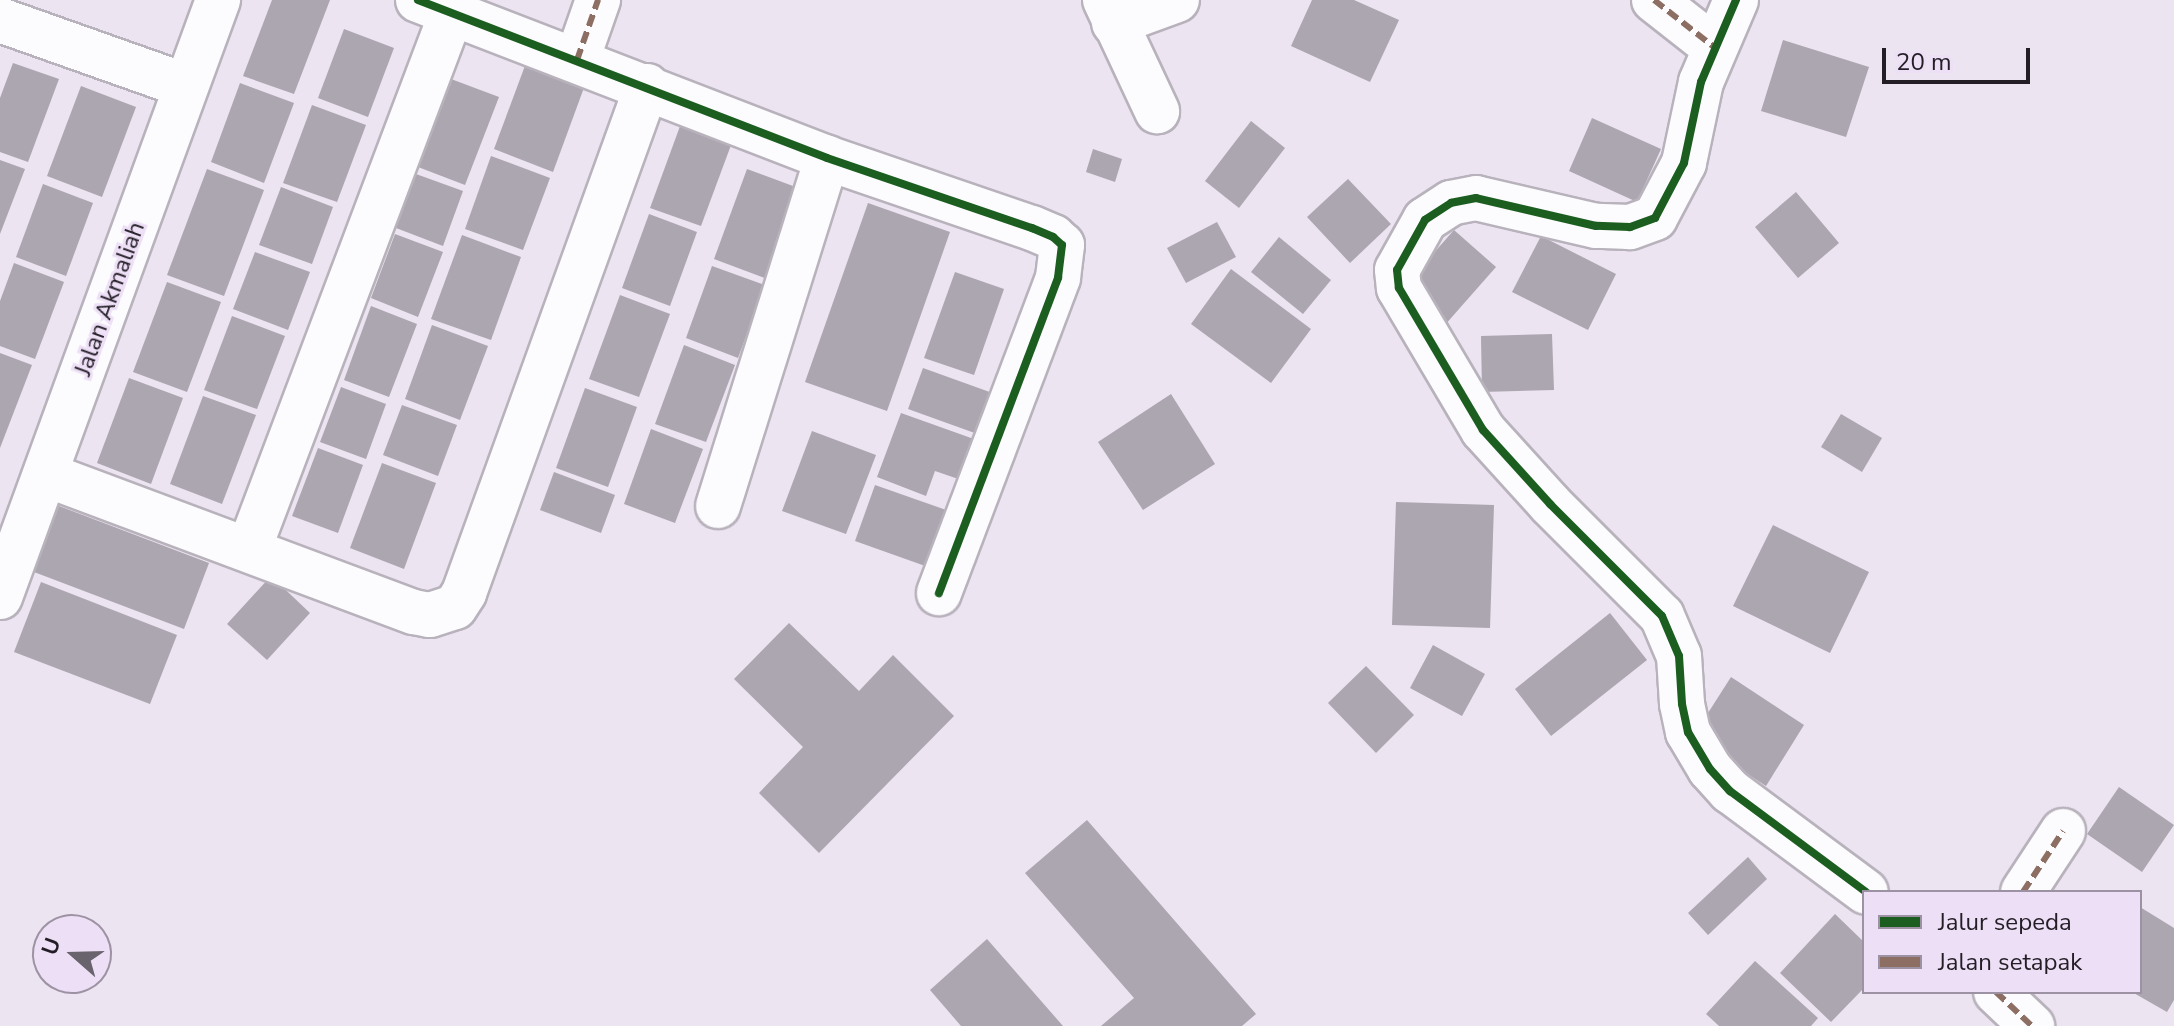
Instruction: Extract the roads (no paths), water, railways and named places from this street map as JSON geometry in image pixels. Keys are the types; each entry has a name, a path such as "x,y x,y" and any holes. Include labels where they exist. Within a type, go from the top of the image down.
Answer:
{"street":[{"name":"Jalan Akmaliah","path":"0,597 218,0"},
{"path":"577,60 598,0"},
{"path":"1157,111 1110,12 1177,0"},
{"path":"1654,0 1714,47"},
{"path":"1736,0 1714,47 1695,102 1684,163 1655,218 1630,227 1596,226 1476,198 1451,203 1425,220 1397,270 1399,288 1483,430 1550,504 1662,616 1679,656 1682,704 1688,732 1710,769 1730,791 1863,890"},
{"path":"249,549 435,6 827,158 1032,228 1053,237 1062,245 1058,278 939,593"},
{"path":"0,20 186,86"},
{"path":"47,475 414,612 430,615 455,607 464,593 647,86"},
{"path":"718,506 827,158"},
{"path":"2024,890 2063,831"},
{"path":"1998,994 2032,1026"}]}
